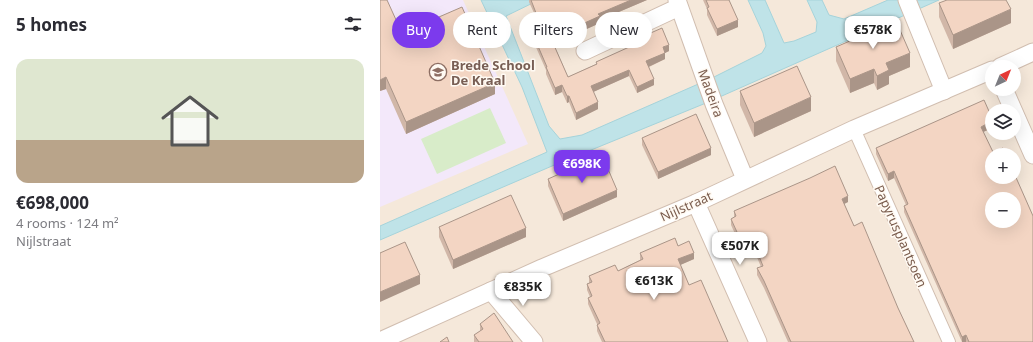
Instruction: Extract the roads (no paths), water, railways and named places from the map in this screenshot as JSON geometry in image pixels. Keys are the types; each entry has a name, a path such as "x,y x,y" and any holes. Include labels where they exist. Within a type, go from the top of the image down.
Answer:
{"street":[{"name":"Madeira","path":"585,51 678,3 714,104 745,179"},
{"path":"909,7 944,91"},
{"path":"1015,60 1033,52"},
{"name":"Nijlstraat","path":"380,340 542,268 696,203 854,129 985,73"},
{"path":"1007,96 1033,155"},
{"name":"Papyrusplantsoen","path":"854,129 949,342"},
{"path":"696,203 758,342"},
{"path":"491,291 534,342"}],"water":[{"path":"481,0 539,0 511,14 511,12 487,12"},
{"path":"748,0 765,0 784,43 794,41 816,32 817,22 807,0 822,0 829,15 844,19 888,0 939,0 706,103 552,166 380,240 380,226 547,152 522,87 504,48 511,48 511,29 549,126 560,139 582,135 712,78 762,53 766,46 763,33"}],"place":[{"name":"Brede School De Kraal","path":"438,72"}]}
